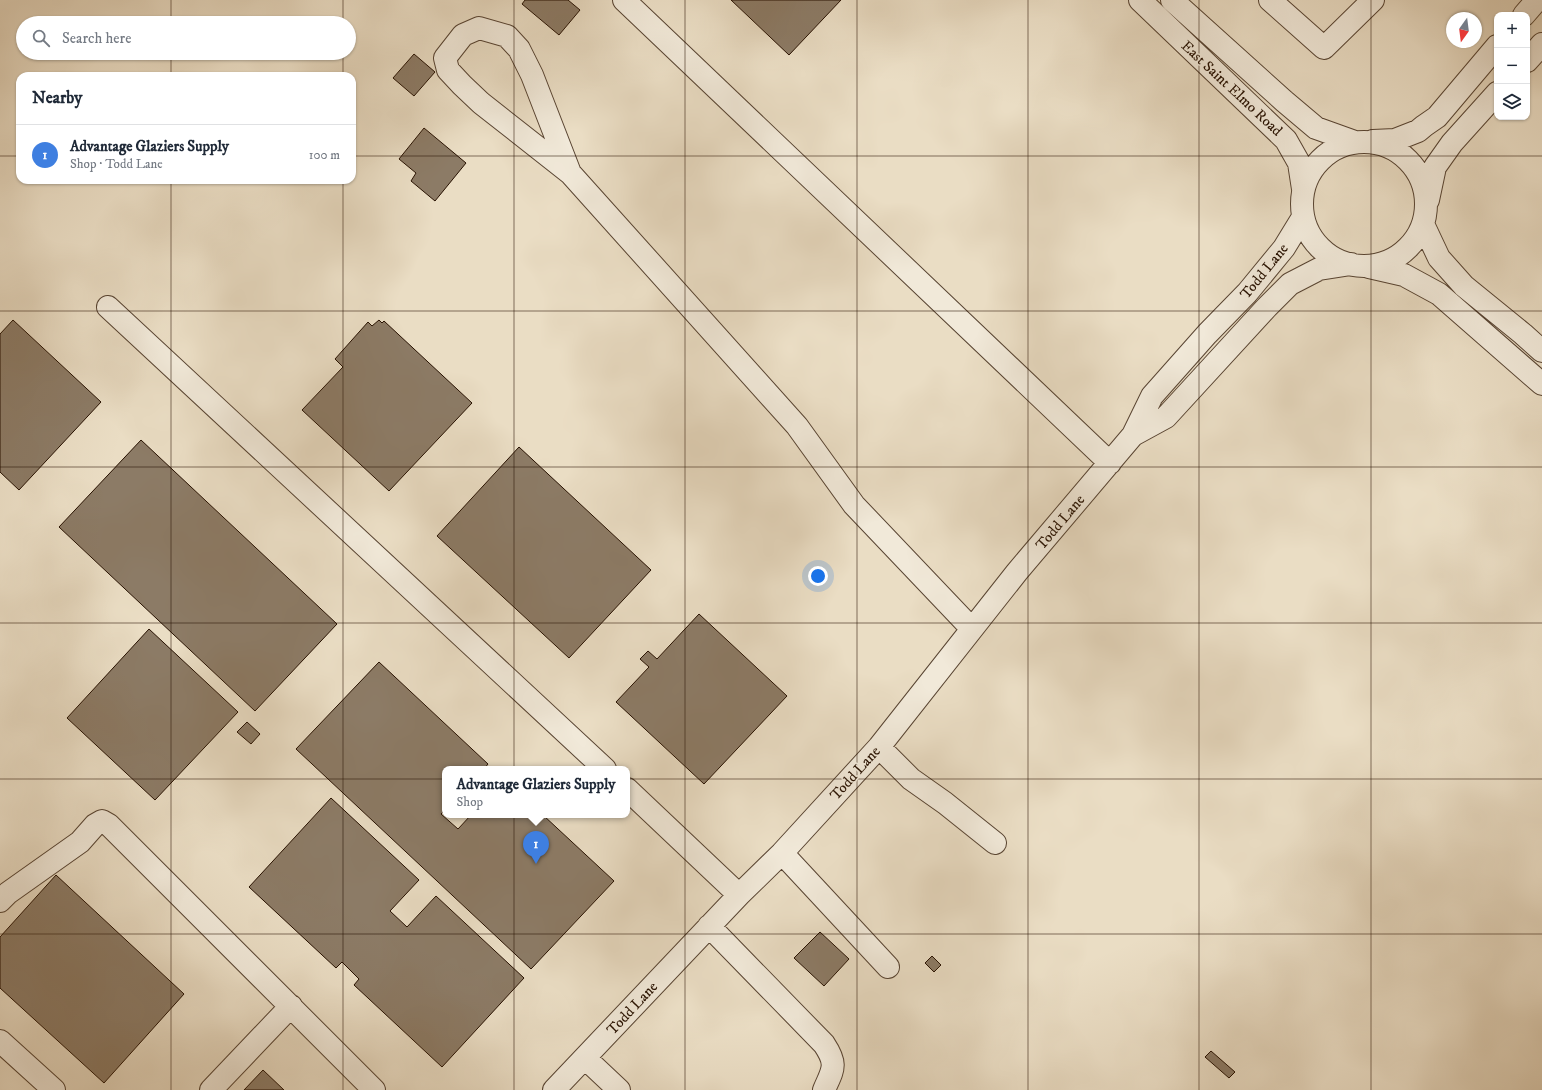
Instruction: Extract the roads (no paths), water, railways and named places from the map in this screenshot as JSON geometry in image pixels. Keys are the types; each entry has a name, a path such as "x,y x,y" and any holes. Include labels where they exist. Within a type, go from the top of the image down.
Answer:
{"street":[{"path":"624,0 1110,463"},
{"name":"East Saint Elmo Road","path":"1140,0 1286,140 1298,163 1303,189"},
{"path":"1270,0 1324,48 1373,0"},
{"path":"1527,12 1537,0"},
{"name":"East Saint Elmo Road","path":"1180,3 1284,101 1316,128 1363,142"},
{"path":"570,173 532,75 519,49 507,36 479,28 463,35 445,58 448,70 481,103 570,173 797,426 854,505 972,629"},
{"path":"1530,58 1542,44"},
{"path":"1495,48 1437,117 1418,132 1395,140 1363,142 1339,146 1325,154 1307,175 1301,203 1307,230 1314,242 1325,252 1337,260 1404,275 1439,294 1542,384"},
{"path":"1358,265 1380,264 1394,258 1406,250 1416,238 1424,217 1435,167 1452,143 1494,96"},
{"path":"1363,142 1386,146 1393,149 1412,164 1420,178 1425,193 1424,217 1439,258 1464,286 1542,351"},
{"name":"Todd Lane","path":"554,1090 709,926 782,853 879,748 1017,572 1133,435 1152,396 1207,334 1247,293 1284,248 1303,217"},
{"name":"Todd Lane","path":"1133,435 1166,417 1290,284 1319,269 1358,265"},
{"path":"108,307 602,766"},
{"path":"879,748 911,779 945,803 996,843"},
{"path":"630,792 739,895"},
{"path":"0,901 80,842 95,825 102,821 109,825 374,1090"},
{"path":"782,853 888,967"},
{"path":"709,926 824,1044 832,1056 833,1069 824,1090"},
{"path":"211,1090 291,1006"},
{"path":"0,1040 54,1090"},
{"path":"585,1058 619,1090"}],"place":[{"name":"Advantage Glaziers Supply","path":"536,864"}]}
